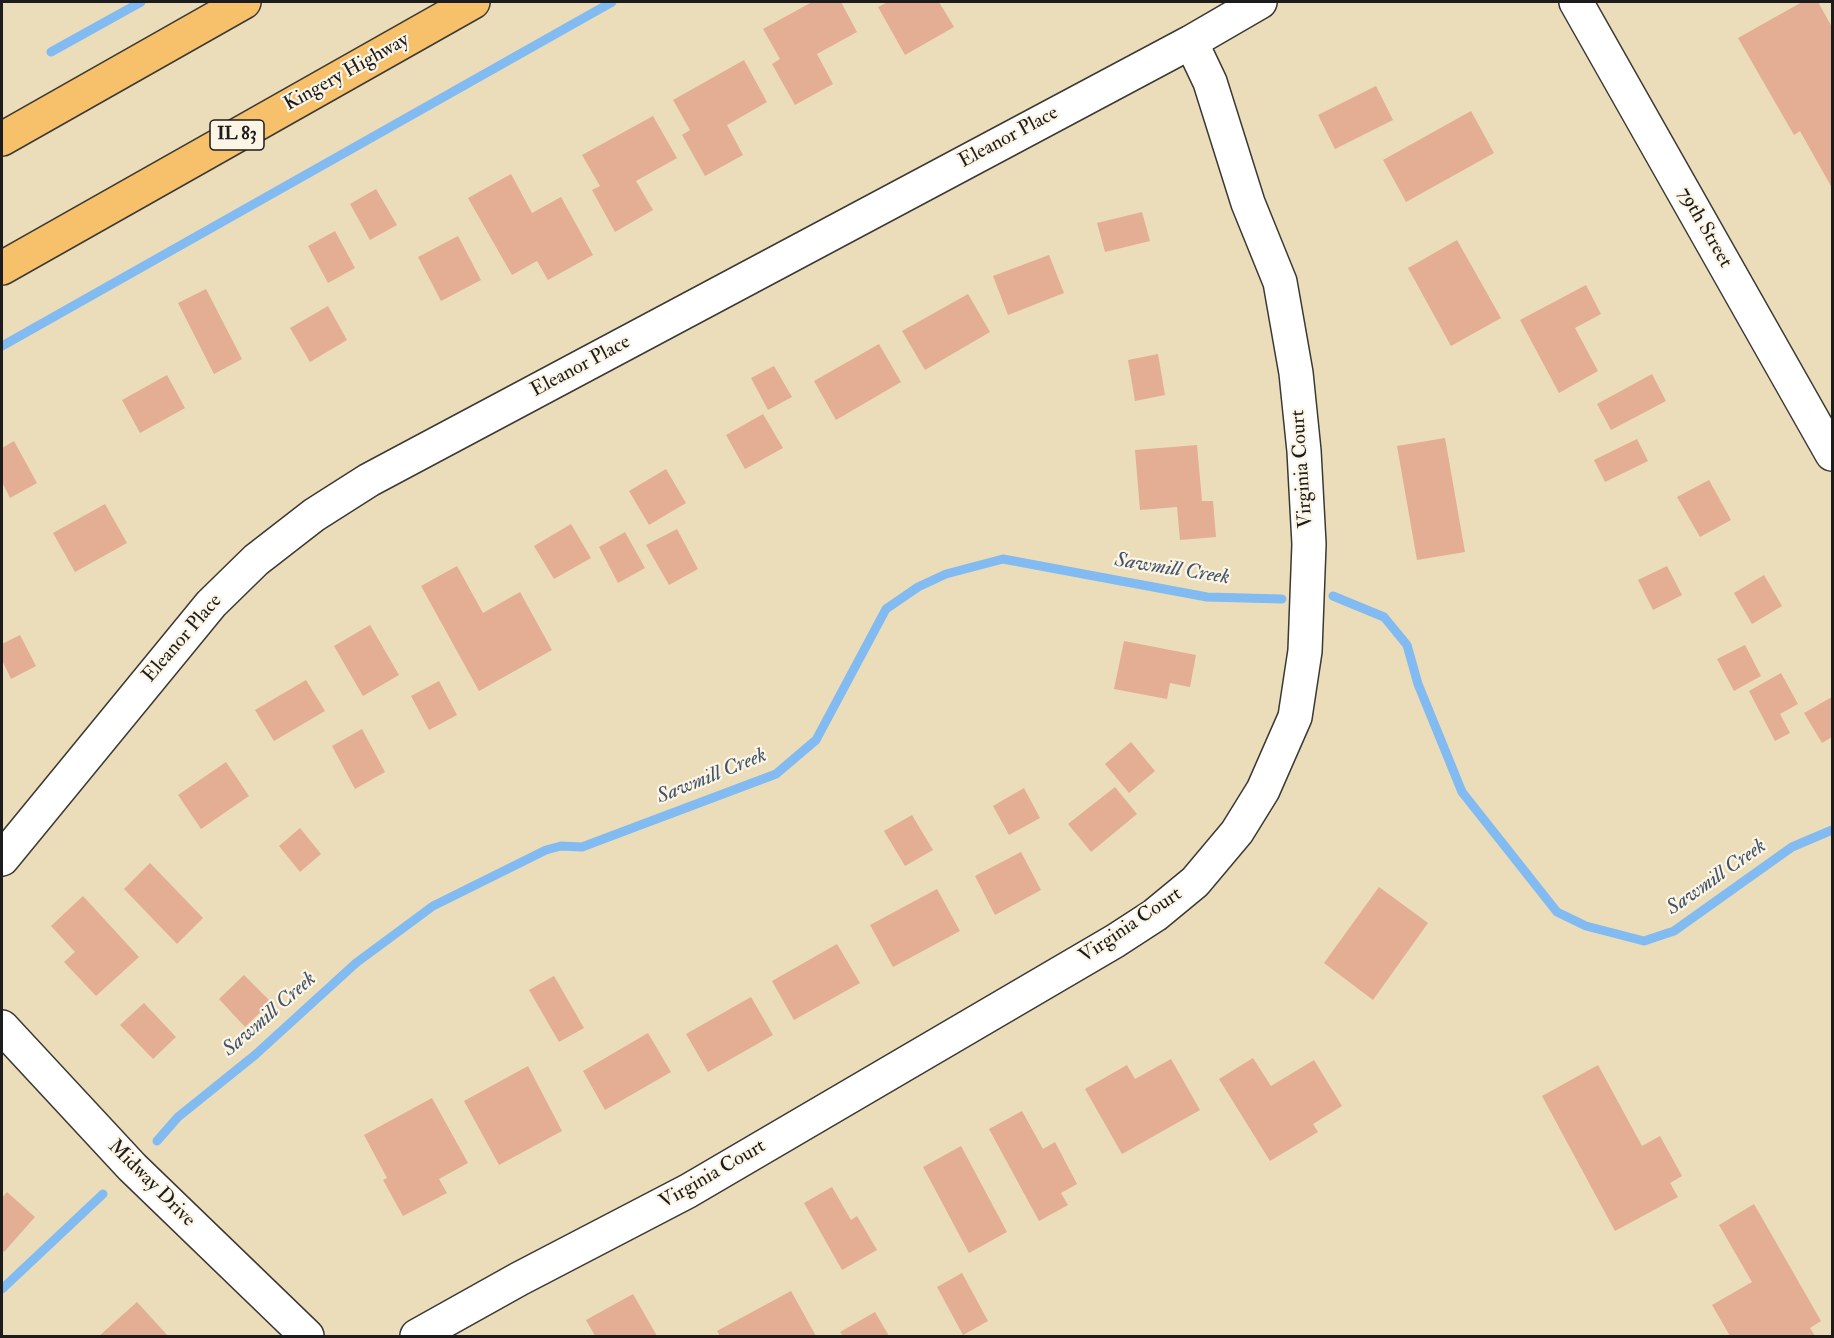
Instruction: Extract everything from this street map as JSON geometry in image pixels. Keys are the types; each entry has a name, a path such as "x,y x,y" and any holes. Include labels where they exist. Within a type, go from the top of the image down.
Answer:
{"highway":[{"path":"2,139 244,2"},
{"name":"Kingery Highway","path":"2,268 473,2"}],"street":[{"name":"Eleanor Place","path":"2,859 211,604 256,560 314,515 380,475 1191,42 1260,2"},
{"name":"79th Street","path":"1576,2 1833,454"},
{"name":"Virginia Court","path":"417,1336 519,1279 688,1191 1116,941 1155,915 1195,882 1237,832 1263,790 1295,717 1305,651 1309,544 1304,451 1296,373 1280,282 1248,203 1210,82 1191,42"},
{"name":"Midway Drive","path":"2,1027 132,1167 307,1336"}],"building":[{"path":"812,2 841,2 857,32 817,54 833,84 795,105 772,64 780,59 763,29"},
{"path":"888,2 939,2 954,27 905,55 878,7"},
{"path":"1802,2 1818,2 1832,27 1832,188 1800,131 1794,135 1738,38"},
{"path":"744,60 767,102 727,125 743,155 705,176 682,135 690,130 673,100"},
{"path":"1376,86 1393,120 1335,149 1318,115"},
{"path":"1471,111 1494,153 1406,202 1383,160"},
{"path":"653,116 677,158 636,181 653,210 615,232 592,190 600,186 582,155"},
{"path":"511,174 532,213 561,197 593,255 548,280 537,261 512,275 468,198"},
{"path":"376,189 397,225 370,240 350,204"},
{"path":"1142,212 1150,241 1105,252 1097,223"},
{"path":"335,231 355,268 328,283 308,246"},
{"path":"458,236 481,280 441,301 418,257"},
{"path":"1457,240 1501,318 1451,346 1408,268"},
{"path":"1049,255 1064,293 1008,315 993,276"},
{"path":"1586,285 1601,314 1575,328 1598,371 1559,393 1520,320"},
{"path":"206,289 242,359 214,374 178,303"},
{"path":"968,294 990,332 925,370 902,331"},
{"path":"328,306 347,340 310,362 290,328"},
{"path":"879,344 901,382 836,420 814,381"},
{"path":"1158,354 1165,395 1135,401 1128,360"},
{"path":"774,366 792,397 768,410 751,378"},
{"path":"1652,374 1666,401 1611,430 1597,404"},
{"path":"167,375 185,408 140,433 122,400"},
{"path":"763,414 783,448 745,469 726,435"},
{"path":"1445,438 1465,552 1417,560 1397,446"},
{"path":"1637,439 1648,461 1605,482 1594,460"},
{"path":"14,441 37,483 10,498 2,482 2,448"},
{"path":"1197,445 1202,501 1213,501 1216,537 1180,540 1177,507 1140,510 1135,450"},
{"path":"666,469 686,503 649,525 629,491"},
{"path":"1709,480 1731,520 1700,537 1677,497"},
{"path":"105,504 127,543 75,572 53,533"},
{"path":"571,524 591,558 554,579 534,546"},
{"path":"677,529 698,569 669,585 646,545"},
{"path":"625,532 645,568 618,583 599,547"},
{"path":"457,566 483,613 520,592 552,650 479,691 421,586"},
{"path":"1667,566 1682,595 1653,610 1638,580"},
{"path":"1764,575 1782,606 1752,624 1734,593"},
{"path":"370,625 399,675 363,696 334,646"},
{"path":"20,635 36,666 11,679 2,660 2,644"},
{"path":"1124,641 1196,655 1190,687 1170,683 1167,699 1114,689"},
{"path":"1745,645 1761,676 1734,691 1717,659"},
{"path":"1781,673 1798,704 1780,714 1790,733 1775,741 1749,691"},
{"path":"306,680 325,711 274,741 255,710"},
{"path":"439,681 457,715 429,730 411,696"},
{"path":"1832,697 1832,737 1822,743 1804,713"},
{"path":"362,729 385,772 355,789 332,746"},
{"path":"1131,742 1155,771 1129,793 1105,764"},
{"path":"226,762 249,796 201,829 178,795"},
{"path":"1115,787 1137,814 1091,852 1068,824"},
{"path":"1024,788 1040,818 1009,835 993,806"},
{"path":"912,815 933,850 905,866 884,831"},
{"path":"300,828 321,854 300,872 279,846"},
{"path":"1021,852 1041,890 995,915 975,876"},
{"path":"150,863 203,918 177,944 124,889"},
{"path":"1379,887 1428,923 1373,1000 1324,963"},
{"path":"937,889 960,931 893,967 870,925"},
{"path":"83,896 139,957 96,996 64,962 75,952 51,926"},
{"path":"837,944 860,983 794,1020 772,981"},
{"path":"244,975 271,1002 245,1027 219,999"},
{"path":"554,976 584,1028 559,1042 529,990"},
{"path":"751,997 773,1035 708,1072 686,1034"},
{"path":"144,1003 176,1037 153,1059 120,1025"},
{"path":"648,1033 671,1072 605,1110 583,1071"},
{"path":"1253,1058 1271,1086 1314,1060 1342,1106 1313,1124 1318,1132 1270,1161 1219,1079"},
{"path":"1171,1059 1200,1110 1122,1154 1085,1089 1127,1065 1135,1079"},
{"path":"1598,1065 1642,1146 1660,1136 1682,1176 1670,1183 1678,1197 1615,1231 1542,1096"},
{"path":"528,1066 562,1131 499,1165 464,1101"},
{"path":"432,1098 468,1163 439,1179 447,1193 403,1216 383,1180 387,1178 364,1135"},
{"path":"1022,1111 1043,1149 1055,1142 1077,1184 1061,1193 1068,1205 1039,1221 989,1129"},
{"path":"961,1146 1007,1232 969,1253 923,1167"},
{"path":"832,1187 851,1220 857,1216 877,1250 842,1270 804,1203"},
{"path":"7,1192 35,1217 4,1252 2,1250 2,1198"},
{"path":"1754,1204 1821,1321 1810,1328 1815,1336 1730,1336 1712,1305 1752,1282 1719,1225"},
{"path":"962,1273 988,1321 963,1335 937,1287"},
{"path":"791,1291 816,1336 720,1336 717,1331"},
{"path":"633,1294 657,1336 595,1336 586,1320"},
{"path":"137,1302 168,1336 99,1336"},
{"path":"875,1312 889,1336 843,1336 840,1332"}],"waterway":[{"path":"51,52 141,2"},
{"path":"2,346 612,2"},
{"name":"Sawmill Creek","path":"157,1141 178,1117 255,1055 356,963 433,906 546,850 561,846 582,847 776,774 816,740 886,609 918,587 946,574 1003,559 1207,597 1282,599"},
{"name":"Sawmill Creek","path":"1333,596 1384,617 1407,645 1418,684 1462,792 1557,912 1586,926 1644,941 1674,931 1792,847 1832,830"},
{"name":"Sawmill Creek","path":"2,1289 103,1194"}]}
